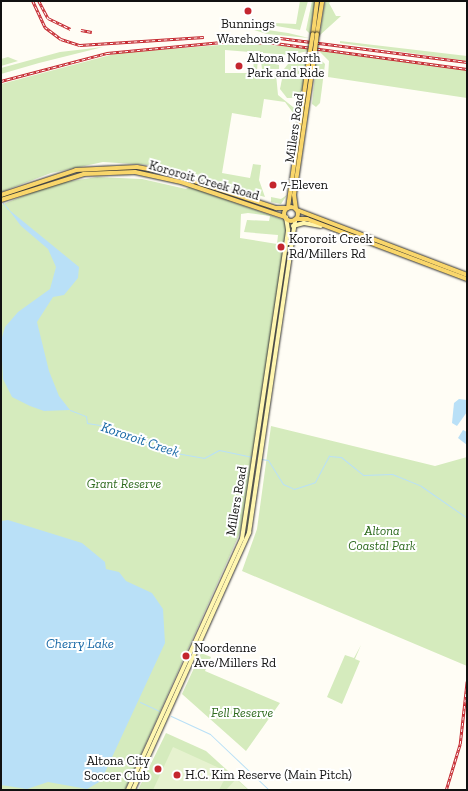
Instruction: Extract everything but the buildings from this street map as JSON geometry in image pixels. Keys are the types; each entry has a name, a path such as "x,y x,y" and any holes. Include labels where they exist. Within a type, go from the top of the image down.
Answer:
{"main road":[{"name":"Millers Road","path":"133,790 233,573 249,533 293,226 297,209 294,195 315,34 317,1"},
{"name":"Millers Road","path":"315,34 322,1"},
{"name":"Millers Road","path":"128,790 242,539 252,482 288,230 285,218 312,58"},
{"name":"Kororoit Creek Road","path":"1,200 23,189 76,170 137,167 170,173 276,208 297,209"},
{"name":"Kororoit Creek Road","path":"1,195 84,174 143,173 181,182 285,218 295,220"},
{"path":"297,209 467,279"},
{"path":"295,220 321,226"},
{"path":"293,226 304,222 321,226 467,275"},
{"path":"333,225 334,231"},
{"path":"228,571 233,573"}],"green space":[{"path":"300,1 308,1 300,30 253,22 296,24"},
{"path":"312,1 315,1 310,34 306,30"},
{"path":"325,1 332,1 329,3 336,16 341,16 320,35"},
{"path":"241,26 288,33 309,38 267,34"},
{"path":"340,41 467,56 467,61 340,43"},
{"path":"245,43 308,48 308,51 290,55 225,50 225,73 253,73 254,59 258,57 257,71 276,74 278,95 298,111 296,124 294,114 285,102 264,99 261,118 232,113 222,173 250,178 253,164 261,165 259,180 265,197 150,165 103,162 51,173 1,192 1,84 118,53"},
{"path":"103,47 1,74 1,68 60,52"},
{"path":"318,50 467,70 467,98 328,77 329,61"},
{"path":"308,55 302,91 295,98 287,98 280,89 284,69 292,59"},
{"path":"317,56 325,64 320,103 316,107 312,104"},
{"path":"8,57 18,61 1,66 1,59"},
{"path":"261,61 279,65 279,69 262,69"},
{"name":"Grant Reserve","path":"97,177 142,179 186,189 189,187 284,220 286,229 243,526 125,790 1,790 1,205 53,184","holes":["248,213 270,216 269,221 247,220 244,232 278,235 277,244 240,238 241,214"]},
{"path":"287,195 281,204 271,202 271,197 281,199"},
{"path":"289,225 291,225 258,457 257,456"},
{"name":"Altona Coastal Park","path":"271,426 435,466 467,457 467,666 242,571 257,529"},
{"path":"256,460 249,525 232,568 246,531"},
{"path":"361,645 355,659 360,661 342,704 327,697 345,655 354,658"},
{"name":"Fell Reserve","path":"201,653 211,657 205,671 280,703 246,751 182,694"},
{"path":"183,676 131,790 129,790 178,685"},
{"path":"166,733 206,751 249,790 138,790"},
{"name":"H.C. Kim Reserve (Main Pitch)","path":"173,747 228,772 219,790 153,790"},
{"path":"236,779 248,790 226,790"}],"water":[{"name":"Kororoit Creek","path":"8,209 79,267 78,278 64,295 53,297 37,322 49,371 59,396 70,410 44,411 30,406 12,397 3,379 1,341 5,327 18,312 50,289 56,267 48,249 21,226"},
{"path":"459,399 467,400 467,412 457,426 452,423 454,403"},
{"path":"463,430 467,432 467,445 458,438"},
{"name":"Cherry Lake","path":"8,520 82,543 105,562 106,569 119,572 126,581 152,593 163,609 165,643 101,781 87,789 48,782 27,789 1,785 1,521"}],"waterway":[{"name":"Kororoit Creek","path":"3,203 8,209"},
{"name":"Kororoit Creek","path":"70,410 86,416 87,423 106,426 159,450 204,458 219,450 252,457"},
{"name":"Kororoit Creek","path":"261,459 268,460 283,484 294,489 315,482 329,456 341,457 363,475 392,474 421,486 467,518"},
{"path":"140,702 159,711"},
{"path":"171,716 210,734 269,790"}],"railway":[{"path":"33,1 45,27 61,39 80,45 204,37"},
{"path":"39,1 48,18 71,29"},
{"path":"81,30 92,32"},
{"path":"280,38 467,62"},
{"path":"1,81 107,53 232,41 275,43 467,69"},
{"path":"446,790 460,744 467,681"}],"place":[{"name":"Bunnings Warehouse","path":"248,11"},
{"name":"Altona North Park and Ride","path":"239,66"},
{"name":"7-Eleven","path":"273,185"},
{"name":"Kororoit Creek Rd/Millers Rd","path":"281,247"},
{"name":"Noordenne Ave/Millers Rd","path":"186,656"},
{"name":"Altona City Soccer Club","path":"158,769"},
{"name":"H.C. Kim Reserve (Main Pitch)","path":"177,775"}]}
